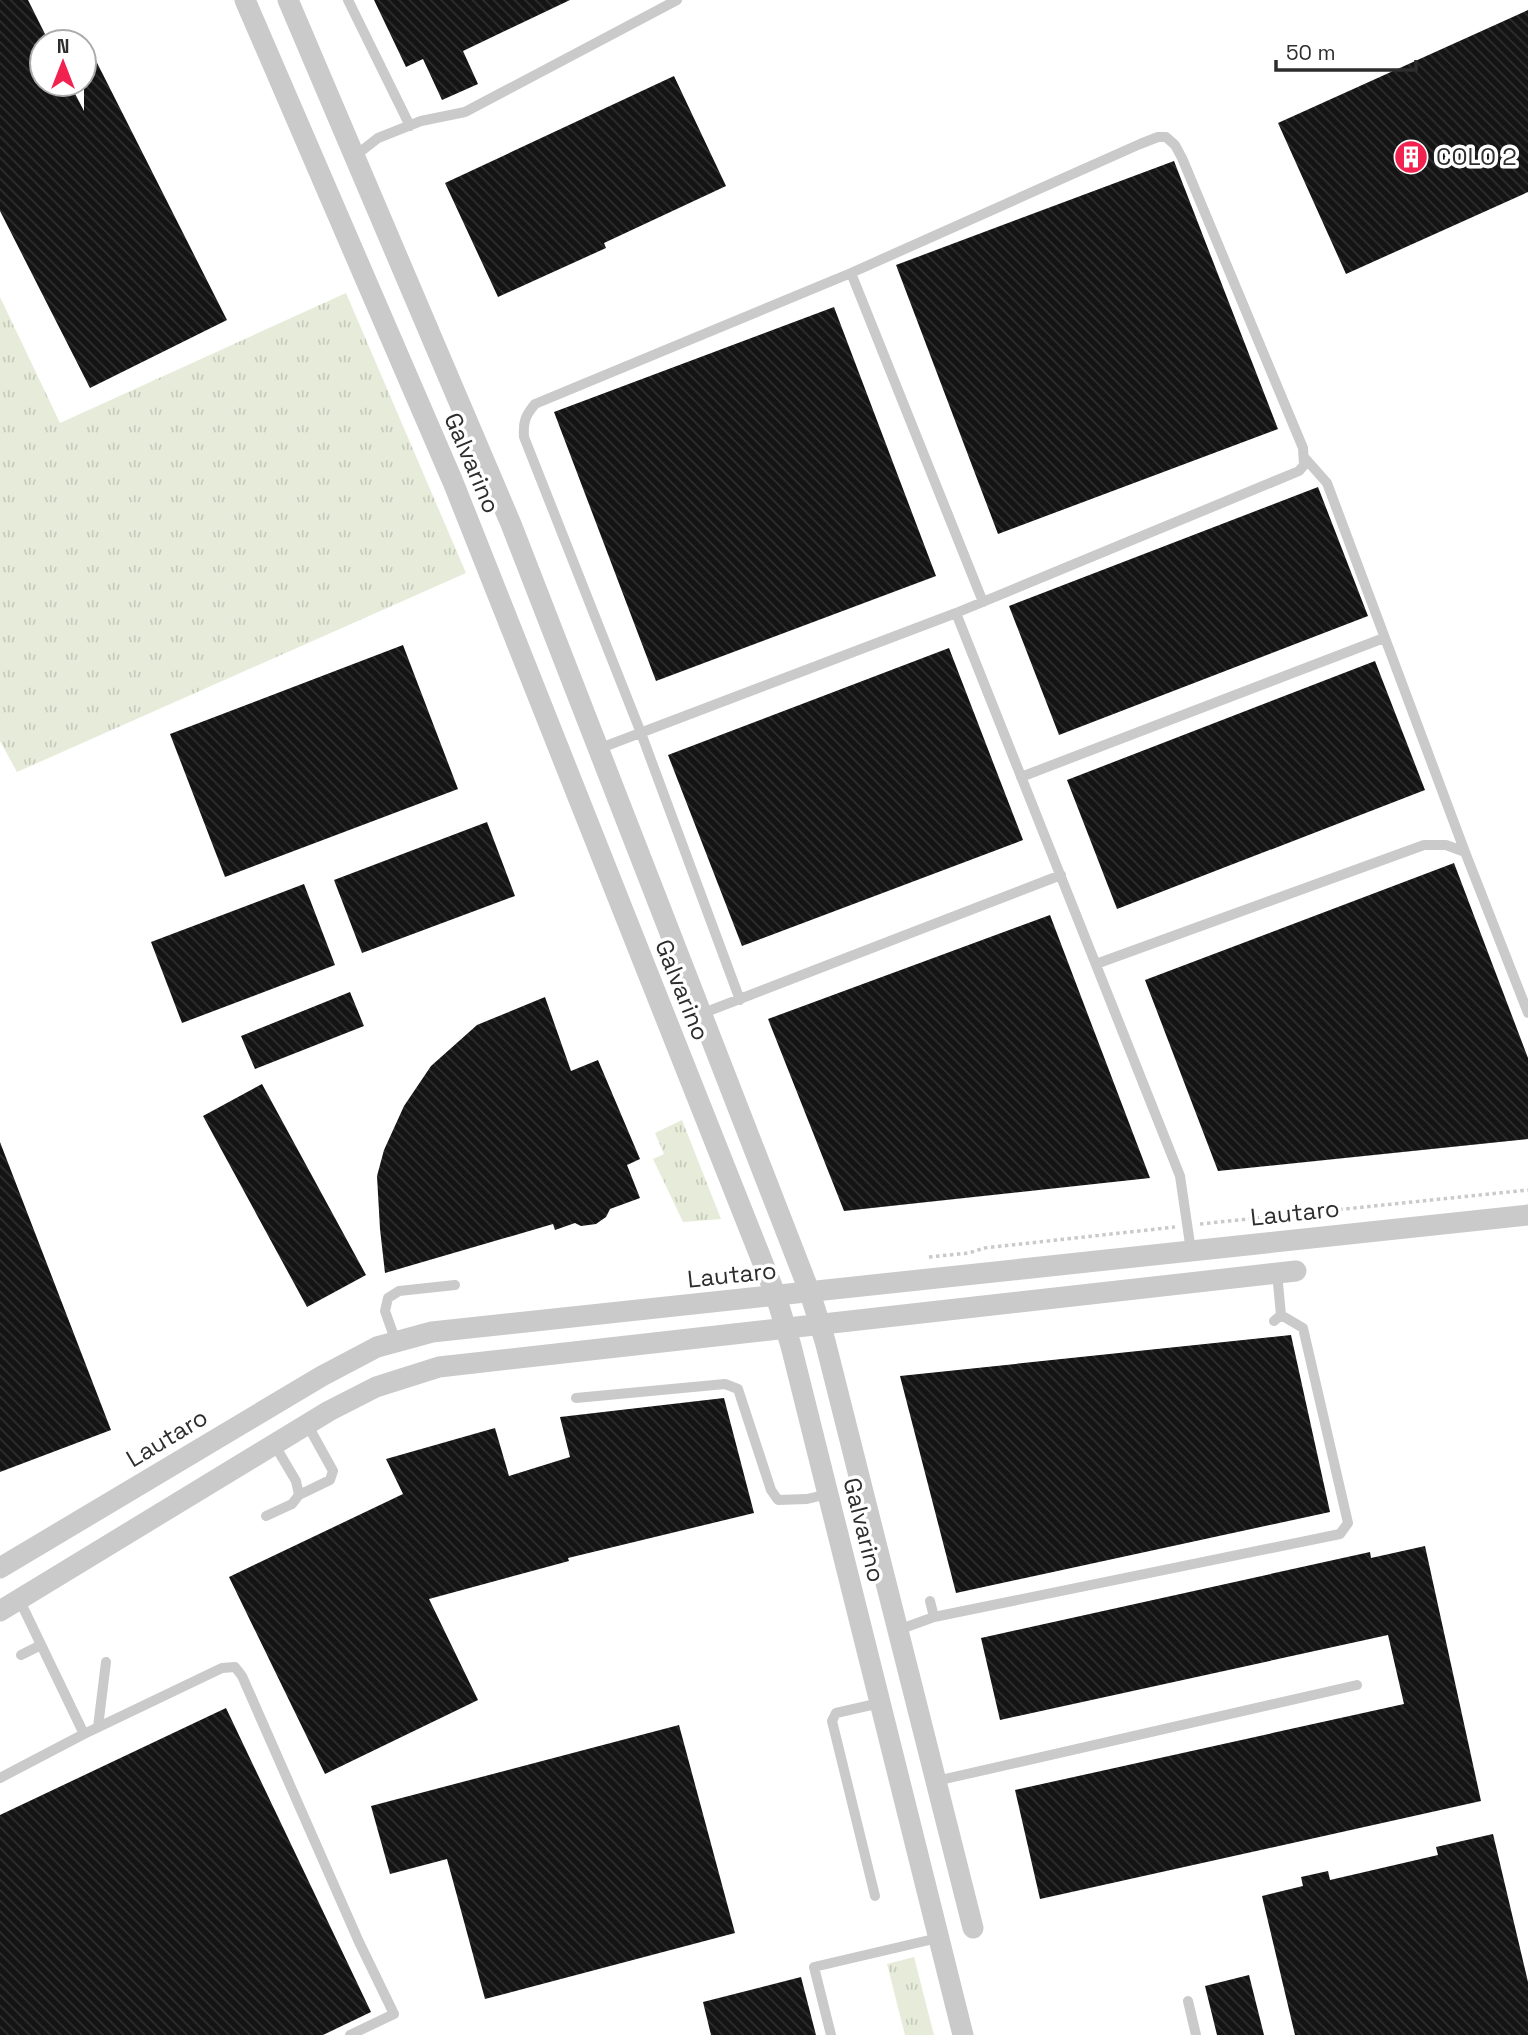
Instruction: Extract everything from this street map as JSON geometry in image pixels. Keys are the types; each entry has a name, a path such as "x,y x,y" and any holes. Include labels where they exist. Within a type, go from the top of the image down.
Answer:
{"street":[{"name":"Galvarino","path":"245,0 453,482 776,1296 963,2035"},
{"name":"Galvarino","path":"288,0 511,524 810,1293 973,1928"},
{"name":"Lautaro","path":"0,1568 322,1376 377,1347 432,1332 1528,1215"},
{"path":"0,1611 307,1424 376,1387 439,1367 1286,1272"}],"lane":[{"path":"348,0 410,126"},
{"path":"356,161 360,152 378,138 421,121 465,112 677,0"},
{"path":"598,749 641,733 956,613 1299,471 1304,465 1303,447 1175,145 1166,137 1140,144 851,273 536,404 523,421 524,437 641,733 740,1000"},
{"path":"851,273 982,602"},
{"path":"1304,457 1326,483 1528,1013"},
{"path":"956,613 1180,1176 1191,1251"},
{"path":"1021,777 1384,638"},
{"path":"1096,964 1424,845 1446,845 1465,852"},
{"path":"700,1015 1060,875"},
{"path":"898,1630 934,1617 1340,1534 1348,1523 1303,1328 1278,1318 1286,1272"},
{"path":"396,1342 385,1311 388,1298 399,1291 455,1285"},
{"path":"576,1398 725,1384 738,1389 771,1490 778,1500 807,1499 828,1494"},
{"path":"266,1516 292,1504 299,1495 330,1479 333,1471 307,1424"},
{"path":"274,1444 296,1481 299,1495"},
{"path":"19,1600 84,1734"},
{"path":"930,1601 934,1617"},
{"path":"21,1655 41,1645"},
{"path":"98,1727 106,1662"},
{"path":"0,1778 98,1727 222,1668 235,1667 242,1676 359,1942 394,2014 350,2035"},
{"path":"936,1781 1357,1685"},
{"path":"875,1896 832,1721 836,1713 880,1703"},
{"path":"831,2035 814,1967 938,1938"},
{"path":"1188,2001 1196,2035"}],"path":[{"path":"927,1257 1188,1225 1528,1190"}],"green space":[{"path":"346,293 466,573 17,772 0,741 0,297 60,423"},
{"path":"682,1120 721,1219 683,1222 653,1159 664,1154 655,1133"},
{"path":"914,1957 934,2035 905,2035 887,1964"}],"building":[{"path":"0,0 28,0 42,28 28,28 28,98 77,98 84,111 84,98 98,98 98,65 227,320 90,388 0,211"},
{"path":"374,0 570,0 463,51 478,84 442,100 423,59 406,67"},
{"name":"COLO 2","path":"1528,10 1528,192 1346,274 1278,123"},
{"path":"674,76 726,186 604,243 606,248 498,297 445,183"},
{"path":"1174,161 1278,429 998,534 896,265"},
{"path":"834,307 936,576 656,681 554,412"},
{"path":"1318,487 1368,616 1059,735 1009,606"},
{"path":"403,645 458,789 225,877 170,734"},
{"path":"949,648 1023,840 742,946 668,755"},
{"path":"1375,661 1425,790 1117,909 1067,780"},
{"path":"487,822 515,896 362,953 334,880"},
{"path":"1454,863 1528,1058 1528,1139 1218,1171 1145,980"},
{"path":"304,884 335,965 182,1023 151,942"},
{"path":"1050,915 1150,1178 844,1211 768,1019"},
{"path":"350,992 364,1026 255,1069 241,1036"},
{"path":"545,997 571,1071 598,1060 640,1159 627,1165 640,1198 610,1209 606,1217 596,1224 581,1226 575,1223 555,1230 553,1224 385,1273 377,1176 384,1150 404,1106 431,1066 477,1025"},
{"path":"262,1084 366,1275 307,1307 203,1116"},
{"path":"0,1142 111,1430 0,1472"},
{"path":"1291,1335 1330,1512 956,1593 900,1376"},
{"path":"724,1398 754,1513 568,1558 569,1561 429,1599 478,1700 325,1774 229,1577 403,1494 386,1459 495,1428 509,1476 570,1457 560,1417"},
{"path":"1425,1546 1481,1801 1040,1899 1015,1790 1404,1704 1388,1635 1000,1720 981,1638 1370,1552 1371,1558"},
{"path":"226,1708 371,2012 323,2035 0,2035 0,1815"},
{"path":"679,1725 735,1933 485,1999 447,1859 390,1874 371,1806"},
{"path":"1493,1834 1528,1982 1528,2035 1295,2035 1262,1896 1303,1886 1301,1877 1328,1871 1330,1880 1438,1855 1436,1847"},
{"path":"1249,1975 1264,2035 1217,2035 1205,1986"},
{"path":"801,1977 816,2035 711,2035 703,2002"}],"place":[{"name":"COLO 2","path":"1411,157"}]}
